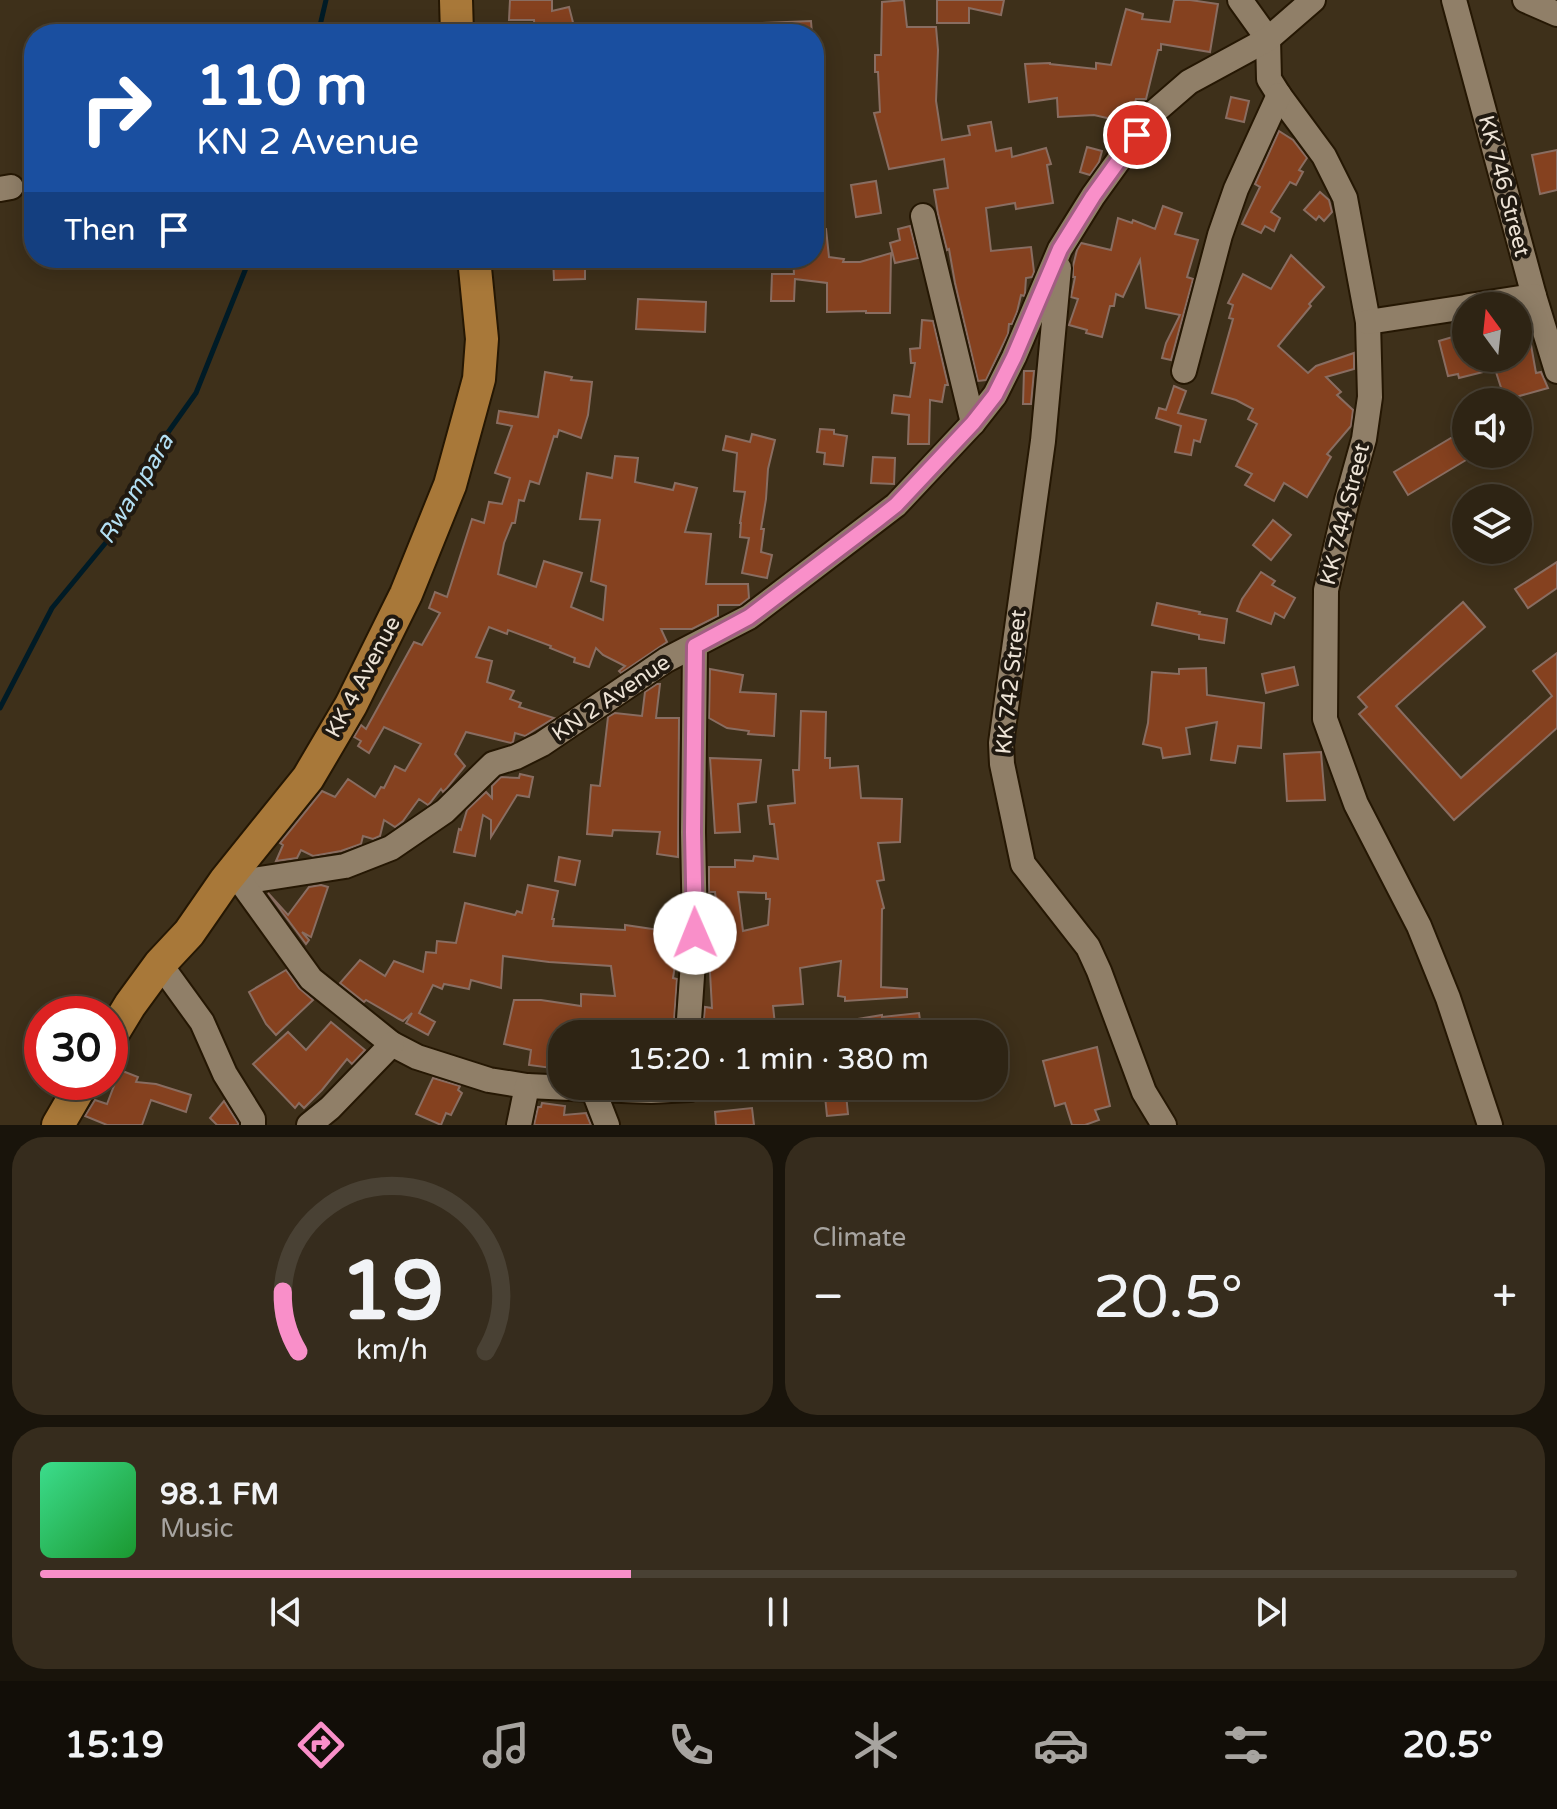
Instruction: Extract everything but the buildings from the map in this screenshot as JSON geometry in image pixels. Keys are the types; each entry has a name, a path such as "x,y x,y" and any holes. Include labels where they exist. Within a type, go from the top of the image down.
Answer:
{"main road":[{"path":"456,0 457,24"},
{"name":"KK 4 Avenue","path":"128,1008 160,964 233,881 308,778 351,705 406,594 450,485 479,379 482,339 475,268"},
{"path":"58,1125 73,1100"}],"street":[{"path":"1240,0 1268,39"},
{"name":"KN 2 Avenue","path":"233,881 345,866 391,848 445,811 493,764 542,744 666,660 749,617 896,505 995,395 1060,249 1093,196 1152,114 1189,82 1268,39 1312,0"},
{"name":"KK 746 Street","path":"1454,0 1534,296 1553,342 1557,371"},
{"path":"1525,0 1557,14"},
{"name":"KK 744 Street","path":"1268,39 1269,79 1324,156 1345,198 1368,322 1370,397 1364,439 1326,590 1325,719 1356,804 1419,926 1448,998 1490,1125"},
{"path":"1184,371 1220,235 1236,189 1279,95"},
{"path":"923,216 973,423"},
{"name":"KK 742 Street","path":"1060,249 1043,441 1001,743 1002,764 1023,864 1088,947 1144,1092 1164,1125"},
{"path":"1368,322 1452,309"},
{"path":"689,1020 695,933 695,646"},
{"path":"233,881 311,979 392,1044 417,1057 489,1080 548,1087"},
{"path":"160,964 202,1022 225,1074 253,1119 253,1125"},
{"path":"309,1125 330,1108 392,1044"},
{"path":"519,1125 527,1086"},
{"path":"597,1100 607,1125"}],"waterway":[{"name":"Rwampara","path":"320,24 326,0"},
{"name":"Rwampara","path":"0,708 52,608 108,540 142,469 196,393 246,268"}],"route":[{"path":"695,933 695,646 749,617 859,535 896,505 973,423 995,395 1060,249 1137,135"}]}
